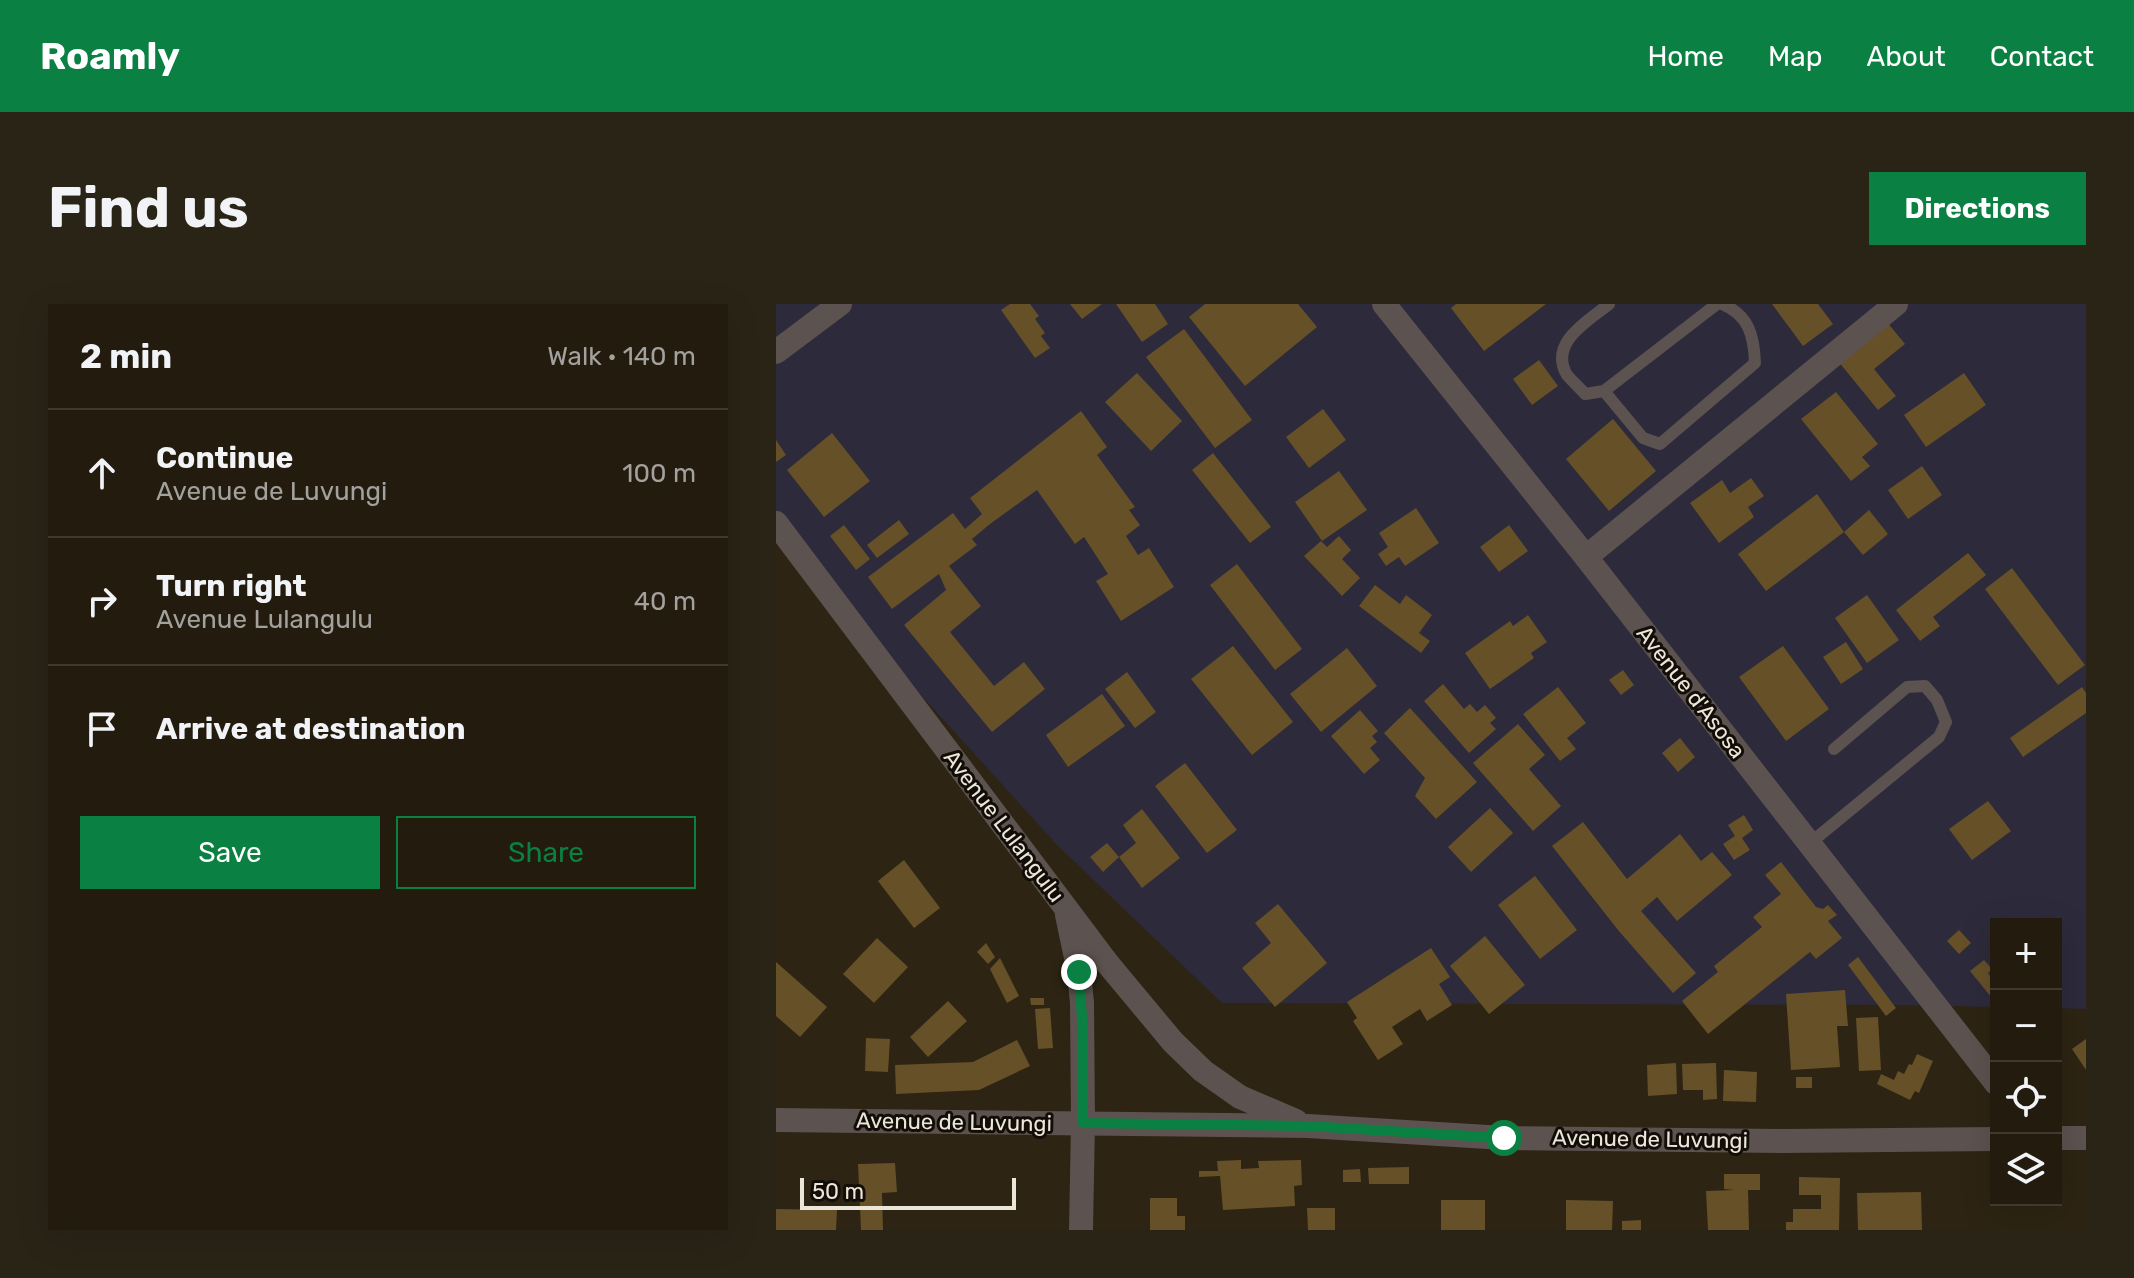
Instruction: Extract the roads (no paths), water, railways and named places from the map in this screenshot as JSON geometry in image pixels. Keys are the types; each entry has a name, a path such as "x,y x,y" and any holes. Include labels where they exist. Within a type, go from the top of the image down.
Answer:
{"street":[{"path":"776,352 840,304"},
{"name":"Avenue d'Asosa","path":"1384,304 1586,557 1990,1075"},
{"path":"1586,557 1896,304"},
{"name":"Avenue Lulangulu","path":"776,523 1066,909 1082,1003 1081,1230"},
{"path":"1066,909 1173,1042 1203,1071 1240,1097 1308,1126"},
{"name":"Avenue de Luvungi","path":"776,1120 1308,1126 1504,1138 1990,1139"},
{"path":"2062,1138 2086,1138"}],"lane":[{"path":"1604,391 1643,438 1660,444 1755,363 1754,341 1745,323 1734,309 1719,304 1604,391 1585,394 1567,374 1561,356 1567,339 1609,304"},
{"path":"1809,844 1939,737 1946,722 1937,700 1925,686 1907,687 1834,749"}]}
